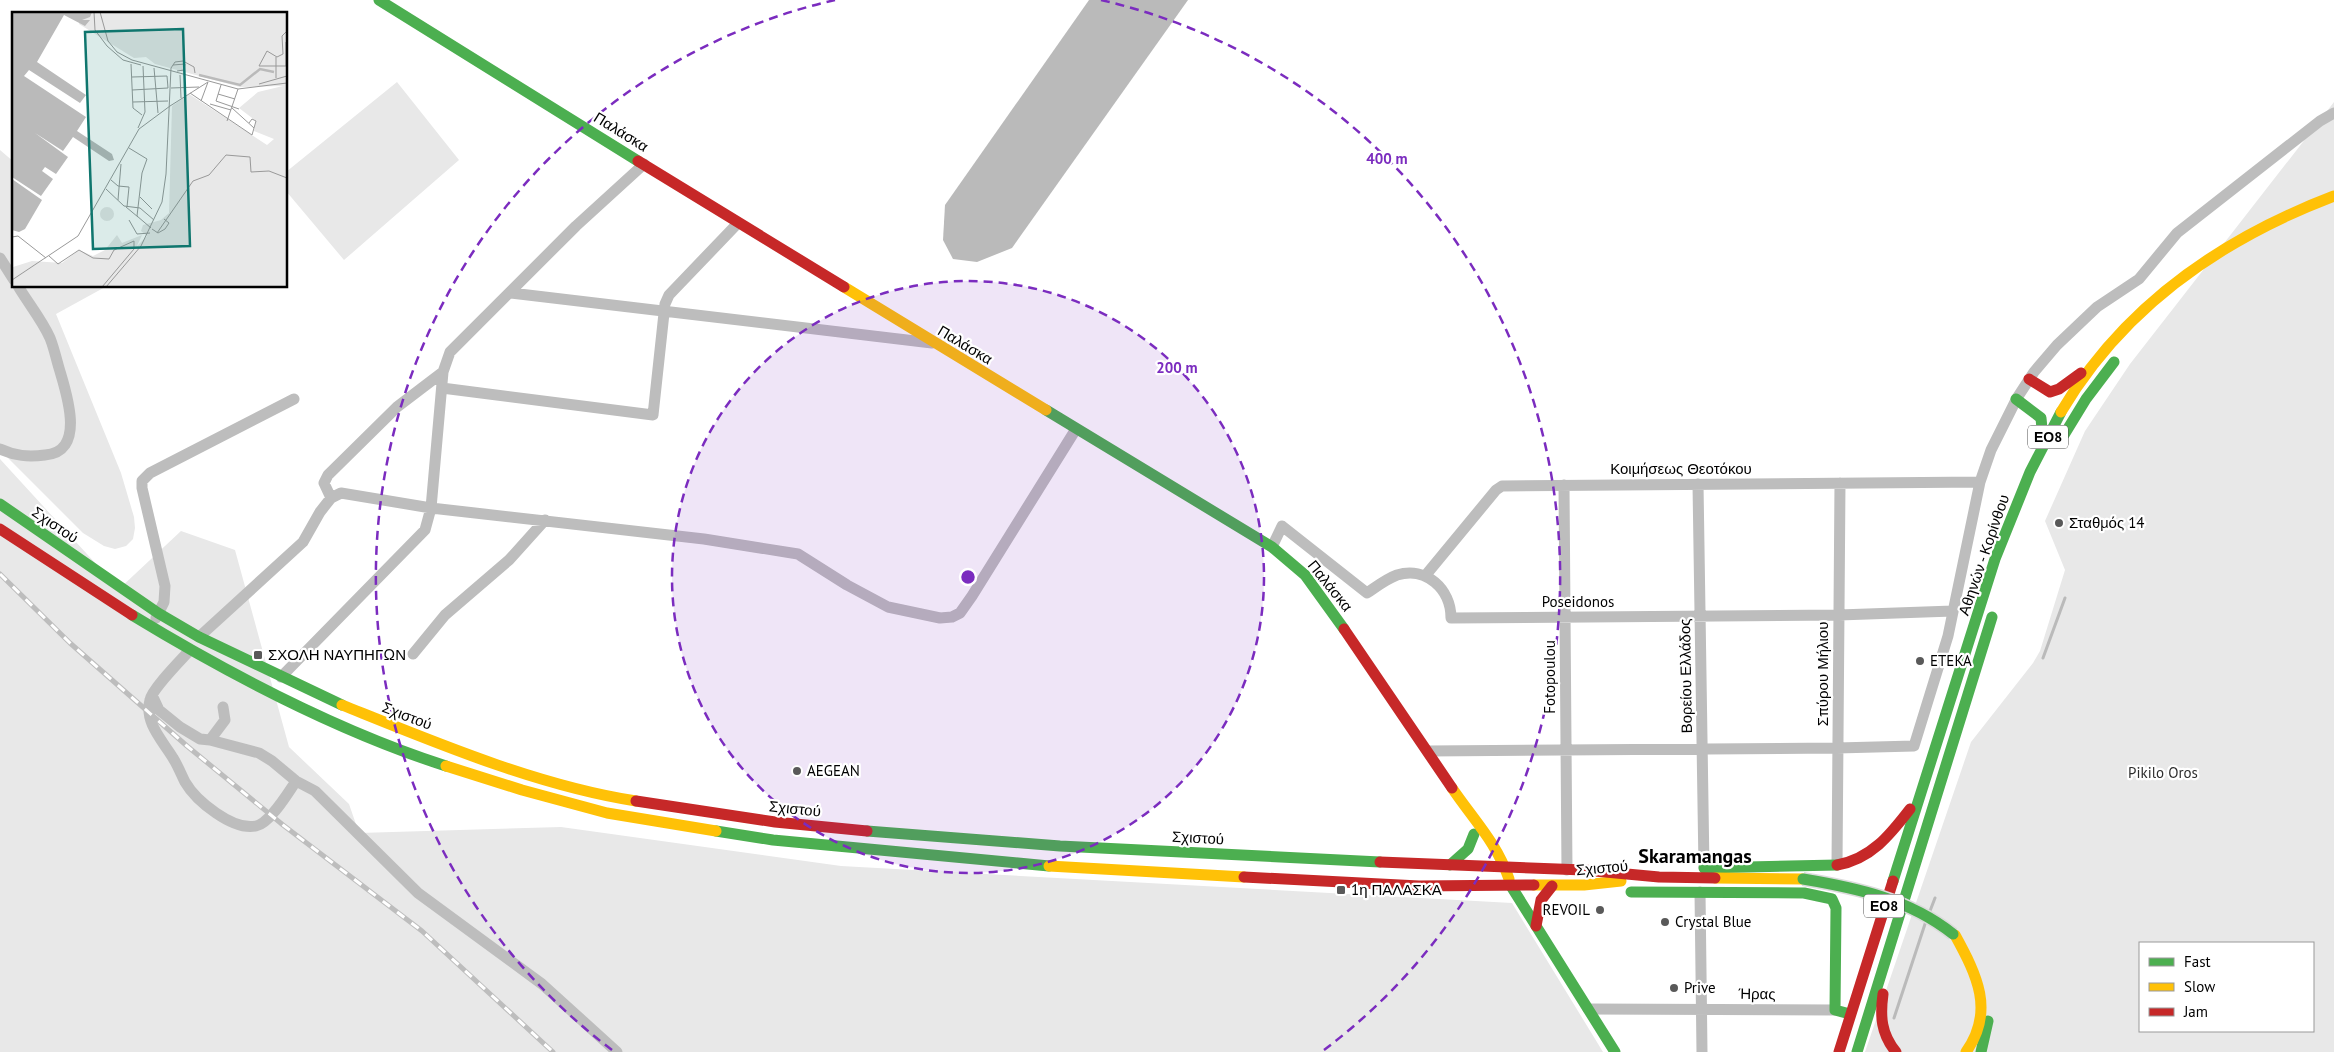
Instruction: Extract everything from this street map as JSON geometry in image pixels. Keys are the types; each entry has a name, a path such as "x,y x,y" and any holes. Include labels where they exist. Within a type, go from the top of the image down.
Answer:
{"main road":[{"name":"Παλάσκα","path":"379,0 935,344 1272,547 1305,575 1318,591 1458,797 1474,834 1501,868"},
{"name":"Αθηνών - Κορίνθου","path":"1839,1052 1995,559 2034,464 2074,391 2096,361 2137,316 2203,261 2261,226 2302,207 2334,196"},
{"path":"2137,334 2176,297 2226,259 2271,234 2312,218"},
{"name":"ΕΟ8","path":"2060,443 2086,399 2120,354"},
{"path":"2029,379 2045,390 2056,391 2096,361"},
{"path":"2016,399 2042,418 2042,429 2034,464"},
{"name":"Σχιστού","path":"0,504 158,613 199,637 281,677 393,727 486,760 602,794 659,805 775,822 912,836 1060,846 1501,868 1584,870 1659,877 1802,879 1845,886 1885,898 1931,918 1954,934 1972,953 1986,985 1988,1022 1981,1052"},
{"name":"Σχιστού","path":"0,529 55,567 190,650 332,722 385,744 522,790 607,813 656,823 823,846 1058,867 1419,886 1584,885 1659,877"},
{"name":"Αθηνών - Κορίνθου","path":"1857,1052 1997,602"},
{"name":"Παλάσκα","path":"1458,797 1471,810 1511,886 1615,1052"},
{"path":"1584,870 1849,864 1871,853 1886,838 1918,798"},
{"path":"1450,865 1468,849 1474,834"},
{"name":"Σχιστού","path":"1584,885 1631,892 1804,893 1832,899 1836,908 1835,1010"},
{"path":"1536,926 1541,900 1552,886"},
{"path":"1954,934 1978,980 1981,998 1979,1028 1975,1040 1966,1052"},
{"path":"1892,938 1880,1021 1885,1036 1896,1052"},
{"name":"Ήρας","path":"1835,1010 1850,1014"}],"street":[{"path":"1428,751 1914,746 1948,636 1967,535 1980,482 1991,450 2016,399 2029,379 2082,320 2097,307 2139,279 2184,226 2320,121 2334,114"},
{"path":"281,677 425,530 431,508 443,372 450,352 576,226 644,164"},
{"path":"442,388 653,415 665,312 669,295 738,223"},
{"path":"0,258 12,277"},
{"path":"0,449 10,454 25,457 49,455 60,452 66,444 70,433 67,395 50,338 19,288"},
{"path":"511,293 935,344"},
{"path":"331,498 324,483 328,475 397,407 443,372"},
{"path":"153,628 164,602 165,586 142,488 145,477 294,399"},
{"path":"199,637 303,542 316,516 331,498 341,493 431,508 704,539 798,554 839,581 888,607 940,618 952,617 960,614 972,596 1076,429"},
{"name":"Κοιμήσεως Θεοτόκου","path":"1425,576 1499,487 1980,482"},
{"name":"Σπύρου Μήλιου","path":"1836,865 1840,483"},
{"name":"Βορείου Ελλάδος","path":"1698,484 1704,868"},
{"name":"Fotopoulou","path":"1564,485 1567,870"},
{"path":"413,654 445,615 509,560 545,520"},
{"path":"1272,547 1282,526 1367,593 1399,575 1414,573 1425,576"},
{"name":"Poseidonos","path":"1425,576 1435,582 1444,592 1450,606 1451,618 1838,615 1953,611"},
{"path":"190,650 152,695 149,706 152,728 174,758 190,788 227,822 249,827 261,824 275,810 296,781"},
{"path":"152,695 156,706 167,718 200,739 210,740 258,754 272,761 296,781 315,791 418,893 542,984 617,1052"},
{"path":"210,740 225,720 223,707"},
{"path":"1700,892 1702,1052"},
{"name":"Ήρας","path":"1588,1009 1835,1010"}],"green space":[{"path":"397,82 459,160 344,260 288,193 288,170"},
{"name":"Pikilo Oros","path":"2334,102 2334,1052 1865,1052 1971,742 2033,663 2040,651 2065,570 2045,521 2085,431 2130,364"},
{"path":"0,150 12,160 12,288 103,288 56,314 121,473 134,517 133,539 126,546 115,549 104,546 83,533 0,450"},
{"path":"0,459 119,589 181,531 235,550 289,747 349,804 359,833 561,827 841,866 1512,903 1603,1052 0,1052"}],"shaded area":[{"path":"1089,0 1188,0 1012,248 977,262 953,259 943,240 945,205"}],"waterway":[{"path":"2043,658 2065,598"},
{"path":"1930,911 1935,898"},
{"path":"1894,1018 1926,921"}],"railway":[{"path":"0,574 70,643 187,746 283,825 422,931 553,1052"}],"traffic: fast":[{"path":"379,0 638,161"},
{"path":"2064,435 2086,399 2114,362"},
{"path":"2016,399 2041,418 2042,429 2039,444"},
{"path":"1046,410 1272,547 1305,575 1344,629"},
{"path":"1893,881 1995,559 2030,472 2061,412"},
{"path":"0,504 158,613 199,637 342,705"},
{"path":"132,615 207,659 284,700 365,736 446,766"},
{"path":"1857,1052 1992,617"},
{"path":"716,831 773,840 1049,866"},
{"path":"867,831 1060,846 1380,862"},
{"path":"1450,865 1468,849 1474,834"},
{"path":"1704,868 1837,865"},
{"path":"1803,879 1843,886 1882,897 1919,912 1953,934"},
{"path":"1511,886 1615,1052"},
{"path":"1631,892 1804,893 1832,899 1836,908 1835,1010 1850,1014"},
{"path":"1981,1052 1988,1021"}],"traffic: slow":[{"path":"2061,412 2086,374 2114,340 2145,309 2178,281 2252,233 2292,213 2334,196"},
{"path":"844,287 1046,410"},
{"path":"342,705 450,748 524,774 599,794 636,801"},
{"path":"446,766 522,790 607,813 716,831"},
{"path":"1452,788 1498,854 1509,879"},
{"path":"1049,866 1244,877"},
{"path":"1715,878 1803,879"},
{"path":"1534,885 1584,885 1621,881"},
{"path":"1955,935 1970,964 1980,993 1980,1022 1975,1037 1966,1052"}],"traffic: jam":[{"path":"638,161 844,287"},
{"path":"2029,379 2050,392 2059,389 2081,373"},
{"path":"0,529 132,615"},
{"path":"1344,629 1452,788"},
{"path":"636,801 775,822 867,831"},
{"path":"1837,865 1849,862 1870,852 1887,837 1910,809"},
{"path":"1380,862 1584,870 1659,877 1715,878"},
{"path":"1244,877 1419,886 1534,885"},
{"path":"1839,1052 1893,881"},
{"path":"1536,926 1541,900 1552,886"},
{"path":"1883,994 1883,1024 1887,1038 1896,1052"}],"place":[{"name":"Σταθμός 14","path":"2059,523"},
{"name":"ΣΧΟΛΗ ΝΑΥΠΗΓΩΝ","path":"258,655"},
{"name":"ETEKA","path":"1920,661"},
{"name":"AEGEAN","path":"797,771"},
{"name":"1η ΠΑΛΑΣΚΑ","path":"1341,890"},
{"name":"REVOIL","path":"1600,910"},
{"name":"Crystal Blue","path":"1665,922"},
{"name":"Prive","path":"1674,988"}],"district":[{"name":"Skaramangas","path":"1695,856"}]}
